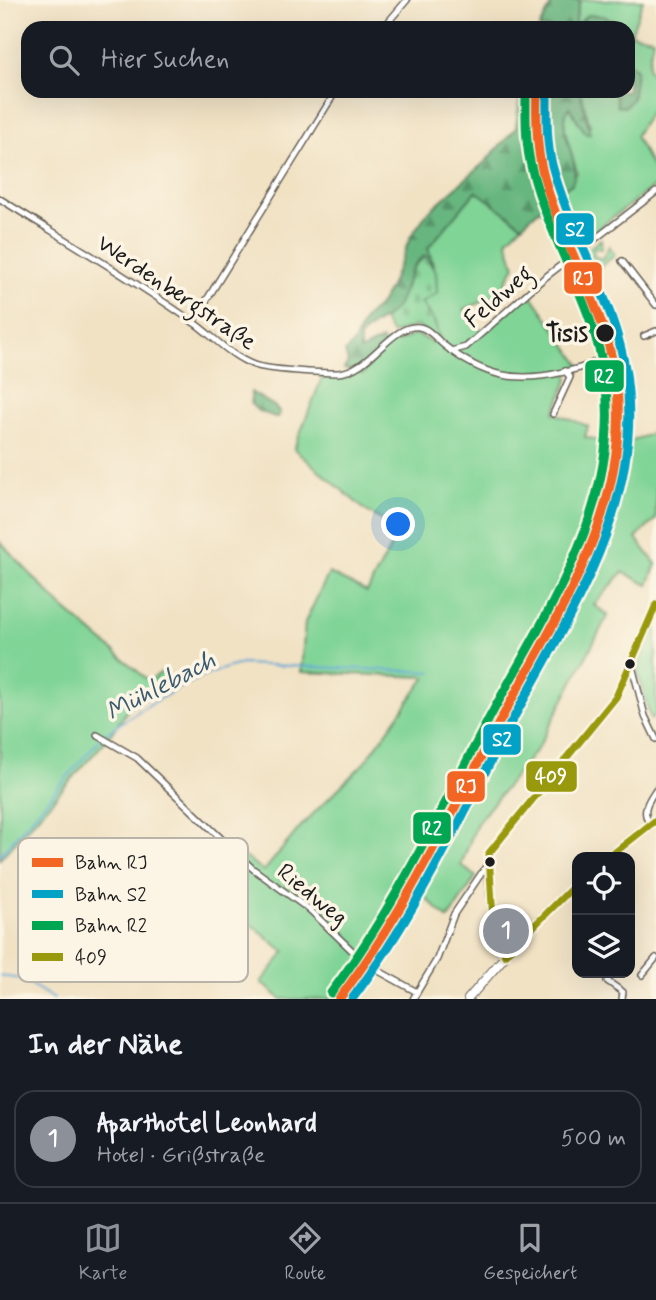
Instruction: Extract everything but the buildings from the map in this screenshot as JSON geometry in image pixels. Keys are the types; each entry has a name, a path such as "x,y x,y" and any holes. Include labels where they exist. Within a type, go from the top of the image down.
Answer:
{"main road":[{"path":"615,852 653,822"},
{"path":"468,999 505,955 572,888"}],"street":[{"path":"389,21 407,0"},
{"path":"193,322 332,98"},
{"name":"Feldweg","path":"451,351 461,349 568,259 656,192"},
{"name":"Werdenbergstraße","path":"0,199 193,322 240,359 252,364 264,368 348,371 373,356 390,339 417,327 425,329 451,351"},
{"path":"622,261 656,305"},
{"path":"451,351 496,375 533,377 588,365 602,355 597,320 576,290"},
{"path":"644,336 656,331"},
{"name":"Feldweg","path":"461,349 462,359"},
{"path":"553,414 570,377 565,371"},
{"path":"413,999 437,959 454,914 487,865 493,846 602,718 632,666 656,605"},
{"path":"632,666 645,716 656,739"},
{"name":"Riedweg","path":"100,736 137,758 221,838"},
{"path":"653,822 646,817 646,804 656,789"},
{"name":"Riedweg","path":"248,863 311,911 366,964 417,992"},
{"path":"487,865 495,930 500,951 505,955"},
{"path":"642,975 656,958"},
{"path":"608,978 607,981 623,992 622,999"}],"green space":[{"path":"554,0 580,0 576,21 543,21"},
{"path":"580,0 643,0 635,23 587,15 581,21 576,21"},
{"path":"587,15 603,16 616,21 582,21"},
{"path":"635,35 653,38 648,67 656,85 656,110 650,112 635,136 656,174 656,185 581,241 562,197 562,189 577,173 565,130 566,114 569,107 575,116 590,125 582,98 635,98"},
{"path":"519,98 582,98 590,134 586,134 569,107 565,126 574,175 572,184 562,189 562,197 581,241 565,252 541,208 522,225 476,191 428,248 432,266 425,256 418,261 395,309 360,338 360,351 381,340 384,344 363,374 344,369 348,362 345,352 354,343 365,318 378,307 389,289 411,236 428,212 486,161 516,128"},
{"path":"616,98 632,98 625,107 617,106"},
{"path":"477,190 522,225 507,240 515,266 498,296 464,309 483,333 530,293 581,366 566,371 569,378 554,413 588,426 585,437 615,444 603,505 577,568 393,917 336,999 281,999 261,982 285,952 248,922 248,860 264,871 302,825 365,762 426,677 301,672 305,622 329,573 367,592 399,531 365,510 294,449 323,375 348,378 355,372 363,374 384,344 395,340 398,342 416,334 433,343 435,341 421,303 436,273 428,248"},
{"path":"601,239 602,249 594,248 593,256 603,259 609,246 615,255 593,273 583,253"},
{"path":"425,256 436,273 437,293 421,303 434,321 440,341 417,326 392,334 383,320 397,307 413,268"},
{"path":"251,392 274,406 280,413 278,418 258,411 251,404"},
{"path":"656,427 656,519 636,538 656,564 648,585 623,572 594,605 608,615 538,748 477,823 461,865 476,877 448,919 414,887 590,554 610,494 618,445 648,435"},
{"path":"0,542 61,606 149,681 165,670 174,685 131,705 109,737 0,859"},
{"path":"656,620 656,714 651,720 637,670"}],"waterway":[{"name":"Mühlebach","path":"104,735 188,683 242,664 432,672"},
{"name":"Mühlebach","path":"0,855 100,739"},
{"path":"0,976 18,978"},
{"path":"27,982 54,999"}],"rail line":[{"name":"R2","path":"331,993 393,899 551,607 589,519 601,474 607,427 605,379 600,352 532,170 527,141 526,98"},
{"name":"RJ","path":"339,999 382,937 421,872 562,609 601,519 613,472 618,424 615,374 601,320 548,192 538,146 537,98"},
{"name":"S2","path":"352,999 393,939 430,876 570,615 610,523 623,475 629,425 626,374 603,294 570,218 552,165 547,98"}],"transit line":[{"name":"409","path":"505,955 493,922 489,853 616,697 656,605"},
{"name":"409","path":"615,852 656,820"},
{"name":"409","path":"505,955 572,888"}],"place":[{"name":"Tisis","path":"605,333"},
{"name":"Aparthotel Leonhard","path":"506,931"}]}
